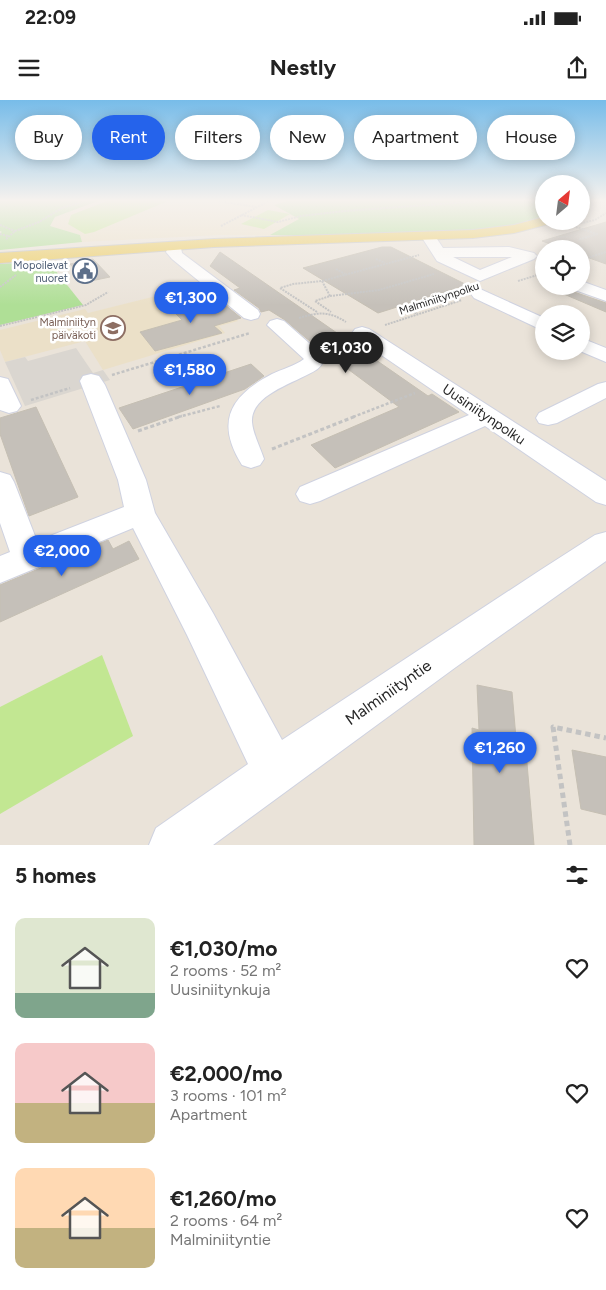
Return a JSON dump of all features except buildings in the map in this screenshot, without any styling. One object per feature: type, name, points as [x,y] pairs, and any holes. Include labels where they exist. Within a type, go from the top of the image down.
[{"type":"main road","points":[[0,258],[175,246],[432,236]]},
{"type":"street","points":[[428,236],[442,258],[480,276],[529,256],[509,252],[439,253]]},
{"type":"street","points":[[175,246],[174,252],[177,256],[251,314]]},
{"type":"street","points":[[590,290],[606,296]]},
{"type":"street","points":[[480,294],[535,321]]},
{"type":"street","points":[[251,459],[239,419],[246,403],[258,392],[310,365],[315,358],[277,325]]},
{"type":"street","name":"Uusiniitynpolku","points":[[362,333],[606,495]]},
{"type":"street","points":[[590,348],[606,356]]},
{"type":"street","points":[[91,382],[94,385],[132,480],[140,513],[275,770]]},
{"type":"street","points":[[0,384],[9,406]]},
{"type":"street","points":[[548,418],[606,389]]},
{"type":"street","points":[[310,494],[478,420]]},
{"type":"street","points":[[0,482],[28,558]]},
{"type":"street","points":[[0,570],[140,513]]},
{"type":"street","name":"Malminiityntie","points":[[173,845],[275,770],[606,544]]},
{"type":"path","points":[[578,240],[591,236]]},
{"type":"path","points":[[590,257],[606,252]]},
{"type":"path","points":[[317,312],[280,288],[322,280],[410,256],[439,253]]},
{"type":"path","points":[[376,259],[385,263]]},
{"type":"path","points":[[362,333],[315,301],[330,296],[379,290],[459,266]]},
{"type":"path","points":[[336,269],[345,274]]},
{"type":"path","name":"Malminiitynpolku","points":[[362,333],[535,276]]},
{"type":"path","points":[[322,280],[330,296]]},
{"type":"path","points":[[0,326],[86,305],[108,292]]},
{"type":"path","points":[[443,293],[460,300]]},
{"type":"path","points":[[401,306],[418,314]]},
{"type":"path","points":[[9,406],[317,312],[331,312]]},
{"type":"path","points":[[271,450],[439,383]]},
{"type":"path","points":[[115,439],[210,407],[246,403]]},
{"type":"path","points":[[570,845],[553,726],[606,738]]},
{"type":"shaded area","points":[[80,236],[205,236],[82,242]]},
{"type":"shaded area","name":"Malminiityn päiväkoti","points":[[196,286],[238,321],[219,326],[225,333],[103,370],[85,341],[5,362],[0,350],[0,330],[85,309],[88,313]]},
{"type":"shaded area","points":[[76,348],[93,373],[103,370],[110,380],[25,406],[5,362],[25,357],[28,361]]},
{"type":"green space","points":[[0,236],[80,236],[82,242],[0,250]]},
{"type":"green space","points":[[48,261],[83,305],[0,325],[0,264]]},
{"type":"green space","points":[[102,655],[133,736],[0,814],[0,707]]},
{"type":"place","name":"Mopoilevat nuoret","points":[[85,271]]},
{"type":"place","name":"Malminiityn päiväkoti","points":[[113,328]]}]
